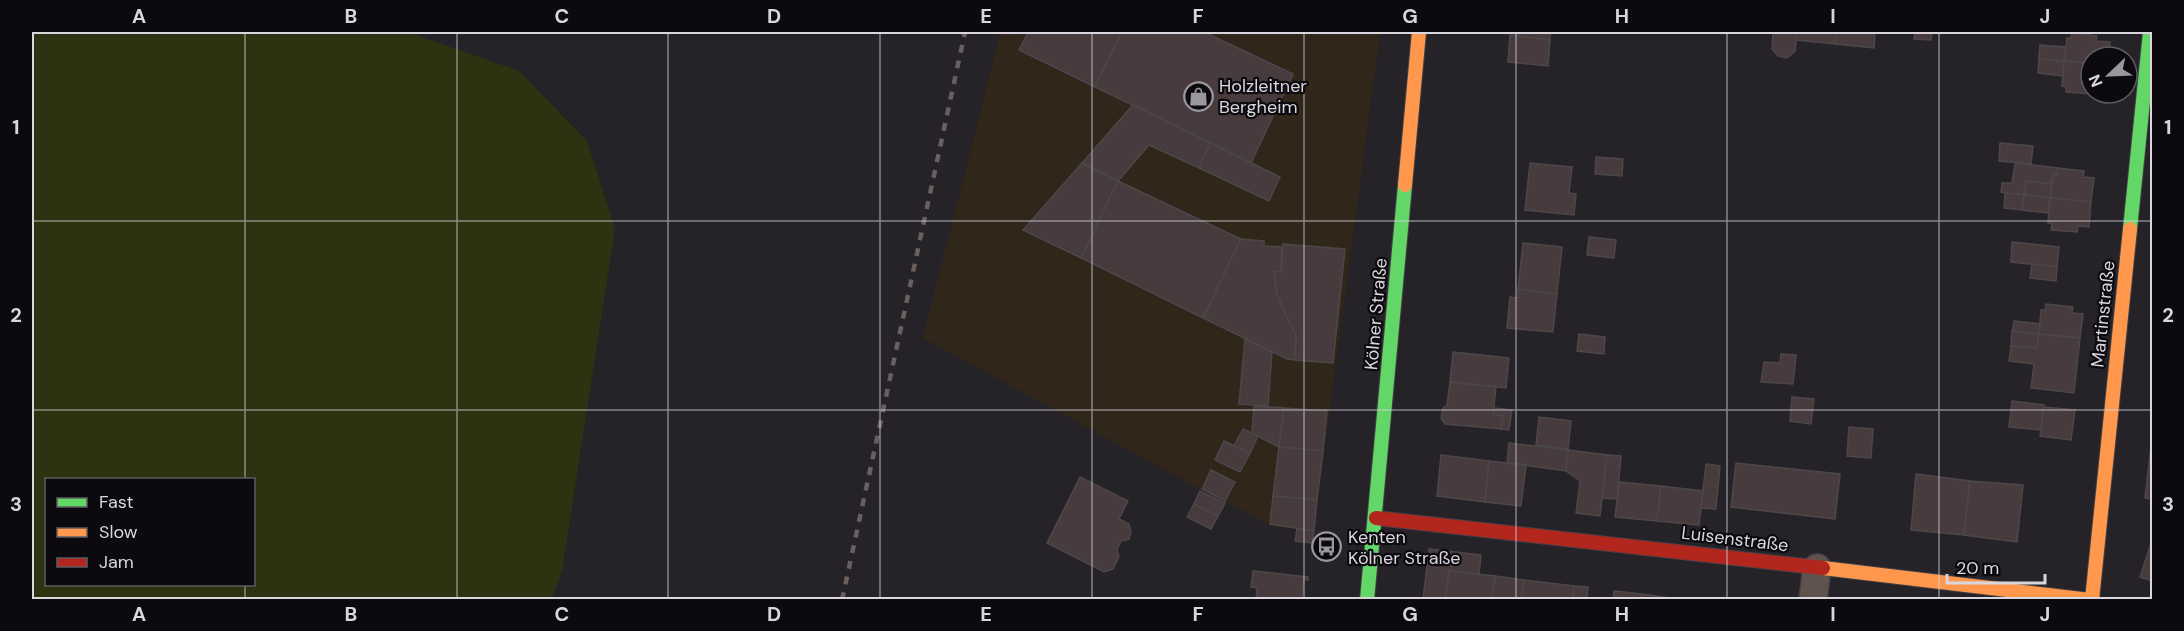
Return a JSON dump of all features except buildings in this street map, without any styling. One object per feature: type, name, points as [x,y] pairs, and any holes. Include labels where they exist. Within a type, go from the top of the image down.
[{"type":"street","name":"Kölner Straße","points":[[1367,600],[1419,32]]},
{"type":"street","name":"Martinstraße","points":[[2091,600],[2150,32]]},
{"type":"street","name":"Luisenstraße","points":[[1376,518],[1606,542],[2091,600]]},
{"type":"street","points":[[1813,600],[1817,568]]},
{"type":"shaded area","points":[[1000,32],[1380,34],[1312,543],[1295,541],[1296,529],[1275,527],[1196,487],[923,338]]},
{"type":"green space","points":[[32,32],[408,32],[519,71],[587,141],[615,229],[562,571],[552,599],[32,599]]},
{"type":"railway","points":[[842,600],[965,32]]},
{"type":"traffic: fast","points":[[2130,229],[2150,32]]},
{"type":"traffic: fast","points":[[1367,600],[1405,185]]},
{"type":"traffic: slow","points":[[1405,185],[1419,32]]},
{"type":"traffic: slow","points":[[2092,600],[2130,229]]},
{"type":"traffic: slow","points":[[1823,568],[2090,600]]},
{"type":"traffic: jam","points":[[1376,518],[1823,568]]},
{"type":"place","name":"Holzleitner Bergheim","points":[[1198,96]]},
{"type":"place","name":"Kenten Kölner Straße","points":[[1327,547]]}]
